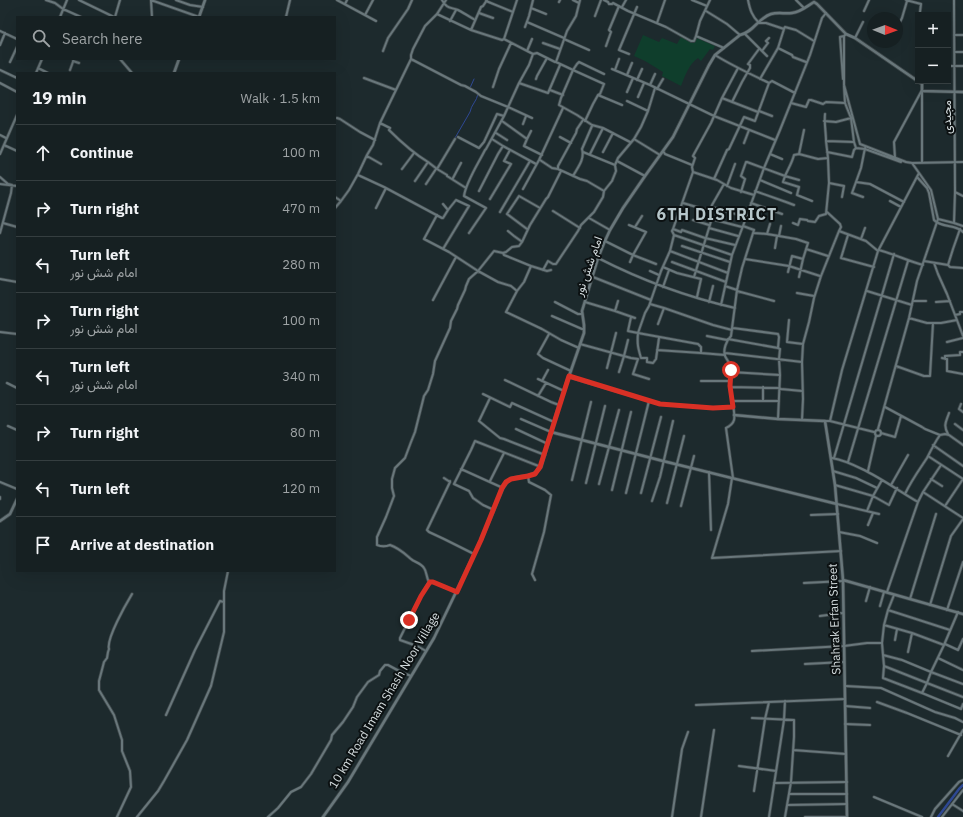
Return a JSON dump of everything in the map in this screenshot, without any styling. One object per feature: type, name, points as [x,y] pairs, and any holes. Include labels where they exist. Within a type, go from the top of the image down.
[{"type":"street","points":[[46,0],[55,3],[63,9],[79,16]]},
{"type":"street","points":[[60,16],[67,0]]},
{"type":"street","points":[[79,0],[113,16]]},
{"type":"street","points":[[115,16],[120,0]]},
{"type":"street","points":[[152,16],[151,0],[196,16]]},
{"type":"street","points":[[176,0],[190,5],[203,7]]},
{"type":"street","points":[[199,16],[205,0]]},
{"type":"street","points":[[286,16],[290,0]]},
{"type":"street","points":[[337,0],[376,21]]},
{"type":"street","points":[[345,4],[347,0]]},
{"type":"street","points":[[365,15],[373,0]]},
{"type":"street","points":[[383,51],[388,38],[408,9],[412,0]]},
{"type":"street","points":[[442,0],[444,4],[451,9],[475,20]]},
{"type":"street","points":[[336,207],[342,201],[358,175],[373,145],[380,123],[411,59],[413,49],[425,26],[446,0]]},
{"type":"street","points":[[471,30],[478,13],[486,0],[513,12]]},
{"type":"street","points":[[504,39],[517,0]]},
{"type":"street","points":[[525,27],[533,0]]},
{"type":"street","points":[[556,62],[567,31],[576,16],[580,2],[573,0]]},
{"type":"street","points":[[595,16],[601,0]]},
{"type":"street","points":[[604,0],[609,4],[613,3],[634,14],[666,27],[691,41],[694,40],[696,36],[700,21],[710,0]]},
{"type":"street","points":[[622,7],[626,0]]},
{"type":"street","points":[[656,23],[665,0]]},
{"type":"street","points":[[692,0],[707,6]]},
{"type":"street","points":[[748,0],[753,17],[759,23],[766,23],[784,29],[785,27],[796,30],[815,41]]},
{"type":"street","points":[[796,0],[804,8]]},
{"type":"street","points":[[864,11],[869,0]]},
{"type":"street","points":[[903,14],[907,0],[921,4],[920,12]]},
{"type":"street","name":"مجیدی","points":[[954,0],[954,223]]},
{"type":"street","points":[[767,56],[746,34],[770,14],[800,12],[816,1],[845,35],[855,38],[922,84],[922,163]]},
{"type":"street","points":[[606,46],[610,32],[609,30],[619,6]]},
{"type":"street","points":[[629,54],[619,50],[637,7]]},
{"type":"street","points":[[531,8],[546,14]]},
{"type":"street","points":[[450,21],[456,10]]},
{"type":"street","points":[[706,11],[727,24],[740,35]]},
{"type":"street","points":[[478,13],[493,18]]},
{"type":"street","points":[[721,305],[730,262],[738,236],[770,153],[791,104],[815,41],[822,18],[826,13]]},
{"type":"street","points":[[436,14],[471,30],[502,40],[504,39],[533,54],[548,58],[560,65],[604,84],[600,94],[578,129],[558,166],[558,169]]},
{"type":"street","points":[[527,22],[589,50]]},
{"type":"street","points":[[855,38],[863,22]]},
{"type":"street","points":[[760,79],[778,48],[784,29]]},
{"type":"street","points":[[0,31],[16,38]]},
{"type":"street","points":[[0,45],[5,33]]},
{"type":"street","name":"امام شش نور","points":[[540,467],[545,455],[559,405],[584,333],[582,311],[598,258],[610,230],[645,176],[673,137],[688,105],[715,55],[740,35],[746,34]]},
{"type":"street","points":[[845,35],[844,85],[860,144],[872,152],[906,162],[963,162]]},
{"type":"street","points":[[827,152],[852,157],[856,148],[851,118],[845,103],[840,37],[845,35]]},
{"type":"street","points":[[954,35],[963,35]]},
{"type":"street","points":[[696,36],[724,48]]},
{"type":"street","points":[[762,51],[768,43],[766,41],[769,38]]},
{"type":"street","points":[[527,51],[532,39]]},
{"type":"street","points":[[493,87],[499,69],[511,43]]},
{"type":"street","points":[[543,43],[560,49]]},
{"type":"street","points":[[778,48],[792,55],[793,57],[806,62]]},
{"type":"street","points":[[10,62],[16,49]]},
{"type":"street","points":[[732,102],[750,68],[750,65],[748,64],[759,49]]},
{"type":"street","points":[[954,52],[963,52]]},
{"type":"street","points":[[469,233],[486,208],[464,196],[466,189],[485,150],[502,121],[533,54]]},
{"type":"street","points":[[715,55],[760,79],[769,83],[772,81],[795,93]]},
{"type":"street","points":[[536,79],[548,58]]},
{"type":"street","points":[[411,59],[465,86],[481,96],[532,118]]},
{"type":"street","points":[[615,70],[619,59]]},
{"type":"street","points":[[36,72],[42,60]]},
{"type":"street","points":[[70,70],[74,60],[79,64]]},
{"type":"street","points":[[121,60],[131,72]]},
{"type":"street","points":[[174,72],[179,60]]},
{"type":"street","points":[[604,74],[579,62],[576,64],[559,105],[577,115],[592,126],[603,128],[630,142]]},
{"type":"street","points":[[626,76],[632,62]]},
{"type":"street","points":[[519,83],[548,93],[560,65]]},
{"type":"street","points":[[951,66],[963,66]]},
{"type":"street","points":[[38,68],[46,72]]},
{"type":"street","points":[[659,338],[656,350],[656,359],[653,363],[647,362],[647,358],[642,358],[637,341],[638,333],[650,304],[659,275],[670,251],[674,235],[672,231],[693,172],[692,165],[696,158],[693,156],[738,68]]},
{"type":"street","points":[[612,69],[688,105],[740,127],[776,140]]},
{"type":"street","points":[[637,80],[642,69]]},
{"type":"street","points":[[0,70],[16,78]]},
{"type":"street","points":[[650,86],[655,74]]},
{"type":"street","points":[[364,78],[396,90]]},
{"type":"street","points":[[627,92],[633,78]]},
{"type":"street","points":[[543,270],[548,261],[556,264],[581,225],[594,212],[603,197],[606,187],[612,181],[616,171],[615,165],[618,158],[634,139],[648,111],[656,89],[662,79]]},
{"type":"street","points":[[0,83],[16,91]]},
{"type":"street","points":[[638,97],[644,83]]},
{"type":"street","points":[[714,179],[744,117],[755,121],[769,83]]},
{"type":"street","points":[[550,90],[563,95]]},
{"type":"street","points":[[922,90],[963,92]]},
{"type":"street","points":[[906,162],[898,162],[894,158],[894,142],[922,90]]},
{"type":"street","points":[[598,95],[622,105]]},
{"type":"street","points":[[722,98],[772,116]]},
{"type":"street","points":[[791,104],[806,107],[809,100],[822,104],[826,102],[849,103]]},
{"type":"street","points":[[627,101],[648,111]]},
{"type":"street","points":[[523,189],[542,155],[563,108]]},
{"type":"street","points":[[458,137],[479,148],[484,142],[497,114],[504,116]]},
{"type":"street","points":[[825,114],[824,121],[829,162],[827,212]]},
{"type":"street","points":[[523,124],[526,116]]},
{"type":"street","points":[[0,154],[16,117]]},
{"type":"street","points":[[337,118],[375,140]]},
{"type":"street","points":[[824,121],[836,122],[851,118]]},
{"type":"street","points":[[502,121],[527,139]]},
{"type":"street","points":[[380,123],[390,128],[389,130],[414,154],[466,189]]},
{"type":"street","points":[[573,176],[583,158],[582,149],[592,126]]},
{"type":"street","points":[[590,155],[603,128]]},
{"type":"street","points":[[744,143],[749,130]]},
{"type":"street","points":[[799,154],[804,130]]},
{"type":"street","points":[[531,131],[524,146],[542,155]]},
{"type":"street","points":[[496,133],[506,140]]},
{"type":"street","points":[[603,152],[613,133]]},
{"type":"street","points":[[0,135],[6,138]]},
{"type":"street","points":[[560,137],[571,142]]},
{"type":"street","points":[[426,184],[455,139]]},
{"type":"street","points":[[492,139],[537,164]]},
{"type":"street","points":[[634,139],[660,155]]},
{"type":"street","points":[[826,141],[854,142]]},
{"type":"street","points":[[4,145],[16,151]]},
{"type":"street","points":[[479,191],[503,146]]},
{"type":"street","points":[[856,148],[865,148]]},
{"type":"street","points":[[863,197],[852,193],[861,168],[865,148]]},
{"type":"street","points":[[490,199],[511,164],[504,161],[510,150]]},
{"type":"street","points":[[663,151],[665,154],[692,165]]},
{"type":"street","points":[[583,152],[615,165]]},
{"type":"street","points":[[770,153],[782,159]]},
{"type":"street","points":[[402,169],[414,154]]},
{"type":"street","points":[[812,201],[797,195],[799,187],[783,182],[785,176],[794,156],[799,154],[818,159],[828,158]]},
{"type":"street","points":[[367,156],[381,164]]},
{"type":"street","points":[[539,160],[552,168],[587,181],[604,191]]},
{"type":"street","points":[[500,212],[530,161]]},
{"type":"street","points":[[617,161],[645,176]]},
{"type":"street","points":[[415,180],[428,162]]},
{"type":"street","points":[[741,192],[745,179],[741,176],[746,162],[799,180]]},
{"type":"street","points":[[734,415],[778,419],[830,421],[874,432],[875,430],[878,430],[909,318],[917,281],[938,219],[931,190],[912,163]]},
{"type":"street","points":[[453,179],[461,164]]},
{"type":"street","points":[[727,186],[735,164]]},
{"type":"street","points":[[502,253],[506,252],[512,247],[519,246],[522,242],[561,171]]},
{"type":"street","points":[[693,172],[714,179],[741,192],[754,195]]},
{"type":"street","points":[[830,421],[842,370],[879,250],[919,173]]},
{"type":"street","points":[[358,175],[442,218],[456,200],[469,206],[443,249]]},
{"type":"street","points":[[0,177],[8,184],[16,186]]},
{"type":"street","points":[[917,177],[930,193],[934,220],[937,223],[960,229],[963,232]]},
{"type":"street","points":[[760,180],[791,192]]},
{"type":"street","points":[[856,182],[870,184],[904,202]]},
{"type":"street","points":[[829,183],[844,186],[842,197]]},
{"type":"street","points":[[0,184],[12,185]]},
{"type":"street","points":[[694,277],[709,227],[710,211],[724,184]]},
{"type":"street","points":[[0,233],[12,185]]},
{"type":"street","points":[[376,208],[386,188]]},
{"type":"street","points":[[755,191],[794,205]]},
{"type":"street","points":[[955,192],[963,196]]},
{"type":"street","points":[[528,229],[506,214],[520,196],[540,208]]},
{"type":"street","points":[[336,198],[342,201]]},
{"type":"street","points":[[890,201],[901,207]]},
{"type":"street","points":[[683,203],[710,211]]},
{"type":"street","points":[[751,203],[782,214]]},
{"type":"street","points":[[442,204],[448,210]]},
{"type":"street","points":[[712,207],[746,217]]},
{"type":"street","points":[[553,211],[580,228]]},
{"type":"street","points":[[793,223],[798,224],[800,219],[815,222],[819,216],[826,214],[827,212]]},
{"type":"street","points":[[802,420],[803,344],[814,296],[828,256],[841,227],[840,224],[827,212]]},
{"type":"street","points":[[437,215],[424,239],[478,271],[498,282],[511,286],[517,291]]},
{"type":"street","points":[[635,227],[642,216]]},
{"type":"street","points":[[589,218],[610,230]]},
{"type":"street","points":[[710,219],[754,230],[754,233],[796,239],[808,243],[798,277]]},
{"type":"street","points":[[938,219],[963,226]]},
{"type":"street","points":[[693,220],[709,227],[738,236]]},
{"type":"street","points":[[3,223],[16,227]]},
{"type":"street","points":[[767,234],[770,224]]},
{"type":"street","points":[[628,225],[646,232],[630,262]]},
{"type":"street","points":[[775,248],[781,226]]},
{"type":"street","points":[[861,239],[865,228]]},
{"type":"street","points":[[673,229],[681,232],[682,230],[735,245]]},
{"type":"street","points":[[948,265],[960,229]]},
{"type":"street","points":[[508,231],[522,242]]},
{"type":"street","points":[[838,231],[866,241],[879,250],[923,265]]},
{"type":"street","points":[[754,233],[745,259],[737,291],[731,336],[725,350],[731,372],[730,387],[734,415],[734,421],[726,428],[732,478],[728,504],[712,558],[841,551]]},
{"type":"street","points":[[674,235],[732,255]]},
{"type":"street","points":[[848,235],[840,258],[874,267]]},
{"type":"street","points":[[605,241],[656,264]]},
{"type":"street","points":[[682,246],[730,262]]},
{"type":"street","points":[[806,249],[828,256]]},
{"type":"street","points":[[454,484],[475,441],[540,467],[535,474],[511,479],[506,482],[457,591],[430,582],[426,578],[424,568],[411,560],[403,551],[390,545],[382,547],[377,545],[377,537],[394,496],[392,479],[395,468],[405,458],[412,442],[424,396],[428,390],[433,374],[435,361],[450,328],[451,321],[469,279],[478,271],[494,251],[543,270],[551,270]]},
{"type":"street","points":[[670,251],[728,272]]},
{"type":"street","points":[[894,254],[844,425],[832,458],[848,462],[868,472],[918,502]]},
{"type":"street","points":[[788,272],[792,256],[803,258]]},
{"type":"street","points":[[433,300],[456,257]]},
{"type":"street","points":[[598,258],[663,287],[709,302],[735,308]]},
{"type":"street","points":[[745,259],[789,266],[821,276]]},
{"type":"street","points":[[848,462],[908,261]]},
{"type":"street","points":[[924,261],[963,268]]},
{"type":"street","points":[[672,262],[726,282]]},
{"type":"street","points":[[934,263],[957,320],[962,328],[963,337],[947,342]]},
{"type":"street","points":[[531,266],[524,282],[517,291],[506,312],[579,348]]},
{"type":"street","points":[[663,267],[677,273],[701,279],[697,298]]},
{"type":"street","points":[[663,287],[669,270]]},
{"type":"street","points":[[650,271],[659,275]]},
{"type":"street","points":[[593,277],[651,300]]},
{"type":"street","points":[[0,279],[16,282]]},
{"type":"street","points":[[709,302],[713,286]]},
{"type":"street","points":[[725,286],[737,291],[774,301]]},
{"type":"street","points":[[866,291],[912,305]]},
{"type":"street","points":[[797,292],[814,296]]},
{"type":"street","points":[[615,311],[618,301]]},
{"type":"street","points":[[913,301],[926,301]]},
{"type":"street","points":[[936,302],[950,301]]},
{"type":"street","points":[[555,302],[578,314],[583,314]]},
{"type":"street","points":[[585,302],[635,318]]},
{"type":"street","points":[[650,304],[713,325],[732,329],[778,334],[778,348],[780,349],[778,419]]},
{"type":"street","points":[[658,324],[664,308]]},
{"type":"street","points":[[955,315],[963,312]]},
{"type":"street","points":[[552,316],[584,329]]},
{"type":"street","points":[[631,317],[628,331],[659,338],[698,344],[701,347],[701,353]]},
{"type":"street","points":[[909,318],[933,323],[957,320]]},
{"type":"street","points":[[789,320],[787,342],[803,344]]},
{"type":"street","points":[[896,366],[924,376],[930,376],[933,323]]},
{"type":"street","points":[[0,332],[16,334]]},
{"type":"street","points":[[550,334],[538,354],[543,358],[571,371]]},
{"type":"street","points":[[607,368],[616,334]]},
{"type":"street","points":[[707,336],[723,340],[778,348]]},
{"type":"street","points":[[619,372],[628,340]]},
{"type":"street","points":[[580,344],[638,359],[633,374],[649,379]]},
{"type":"street","points":[[656,350],[725,354],[802,362]]},
{"type":"street","points":[[945,359],[945,356],[960,355],[960,352],[963,352]]},
{"type":"street","points":[[942,358],[948,359],[947,371],[963,374]]},
{"type":"street","points":[[542,381],[548,370]]},
{"type":"street","points":[[731,372],[780,375]]},
{"type":"street","points":[[569,376],[660,404],[706,408],[733,407]]},
{"type":"street","points":[[538,379],[564,391]]},
{"type":"street","points":[[505,380],[559,405]]},
{"type":"street","points":[[702,381],[730,381]]},
{"type":"street","points":[[7,383],[16,388]]},
{"type":"street","points":[[538,396],[546,383]]},
{"type":"street","points":[[730,387],[762,387],[802,391]]},
{"type":"street","points":[[762,387],[764,392],[763,401]]},
{"type":"street","points":[[483,394],[510,407],[512,402],[554,422]]},
{"type":"street","points":[[490,398],[479,421],[500,438],[545,455]]},
{"type":"street","points":[[626,493],[649,401]]},
{"type":"street","points":[[731,401],[779,401]]},
{"type":"street","points":[[572,480],[591,402]]},
{"type":"street","points":[[961,404],[959,409],[963,412]]},
{"type":"street","points":[[586,483],[605,406]]},
{"type":"street","points":[[884,407],[922,426],[925,429],[940,435],[949,435]]},
{"type":"street","points":[[599,484],[619,410]]},
{"type":"street","points":[[612,490],[631,412]]},
{"type":"street","points":[[949,413],[945,428],[949,435],[963,445]]},
{"type":"street","points":[[878,430],[895,437],[901,416]]},
{"type":"street","points":[[641,493],[661,417]]},
{"type":"street","points":[[521,419],[551,432],[596,444],[879,514]]},
{"type":"street","points":[[652,501],[672,421]]},
{"type":"street","name":"Shahrak Erfan Street","points":[[825,421],[832,458],[843,580],[847,817]]},
{"type":"street","points":[[955,424],[963,430]]},
{"type":"street","points":[[8,426],[16,430]]},
{"type":"street","points":[[516,430],[548,444]]},
{"type":"street","points":[[868,472],[876,436],[874,432]]},
{"type":"street","points":[[876,436],[881,432]]},
{"type":"street","points":[[905,494],[940,435]]},
{"type":"street","points":[[667,503],[684,436]]},
{"type":"street","points":[[933,445],[963,466]]},
{"type":"street","points":[[490,481],[504,453]]},
{"type":"street","points":[[681,506],[694,456]]},
{"type":"street","points":[[891,485],[908,456]]},
{"type":"street","points":[[928,456],[963,479],[945,506]]},
{"type":"street","points":[[880,606],[918,502],[941,465]]},
{"type":"street","points":[[461,470],[490,481],[503,488]]},
{"type":"street","points":[[709,472],[711,530]]},
{"type":"street","points":[[833,472],[856,478],[877,488]]},
{"type":"street","points":[[528,476],[529,482],[545,490],[551,495],[544,532],[532,574],[534,580]]},
{"type":"street","points":[[444,478],[469,491],[472,498],[494,510]]},
{"type":"street","points":[[931,479],[942,486]]},
{"type":"street","points":[[867,511],[882,480]]},
{"type":"street","points":[[0,482],[16,489]]},
{"type":"street","points":[[450,482],[428,525],[427,530],[428,532],[474,554]]},
{"type":"street","points":[[835,485],[873,496],[889,504],[896,488]]},
{"type":"street","points":[[923,492],[963,518],[962,523],[951,536],[930,605]]},
{"type":"street","points":[[0,521],[10,514],[16,501]]},
{"type":"street","points":[[868,525],[873,513]]},
{"type":"street","points":[[811,515],[838,514]]},
{"type":"street","points":[[910,600],[936,514]]},
{"type":"street","points":[[839,532],[860,536],[877,542]]},
{"type":"street","points":[[947,610],[963,562]]},
{"type":"street","points":[[137,817],[158,791],[164,781],[187,740],[211,686],[224,632],[224,591],[228,572]]},
{"type":"street","points":[[804,583],[843,580],[963,614]]},
{"type":"street","points":[[426,651],[400,640],[400,638],[421,596],[430,582]]},
{"type":"street","points":[[866,601],[870,587]]},
{"type":"street","name":"10 km Road Imam Shash Noor Village","points":[[323,817],[348,782],[434,638],[457,591]]},
{"type":"street","points":[[118,817],[131,787],[130,771],[122,751],[122,740],[114,715],[99,690],[99,681],[104,662],[108,656],[108,645],[111,637],[119,617],[132,594]]},
{"type":"street","points":[[894,595],[884,625],[882,643],[884,666],[883,678],[961,709],[963,704]]},
{"type":"street","points":[[166,715],[195,650],[220,601],[224,602]]},
{"type":"street","points":[[888,610],[950,630]]},
{"type":"street","points":[[820,616],[843,612]]},
{"type":"street","points":[[922,694],[958,612]]},
{"type":"street","points":[[884,625],[912,633],[944,645],[945,644],[958,650],[963,639]]},
{"type":"street","points":[[895,640],[897,629]]},
{"type":"street","points":[[908,652],[912,633]]},
{"type":"street","points":[[752,651],[882,643]]},
{"type":"street","points":[[883,654],[963,684]]},
{"type":"street","points":[[938,658],[963,670]]},
{"type":"street","points":[[805,664],[844,662]]},
{"type":"street","points":[[268,817],[278,808],[291,792],[301,787],[332,740],[332,735],[353,707],[357,697],[368,682],[379,675],[380,671],[385,665],[411,676]]},
{"type":"street","points":[[884,666],[963,697]]},
{"type":"street","points":[[845,686],[881,688],[935,712],[963,722]]},
{"type":"street","points":[[696,705],[845,699]]},
{"type":"street","points":[[769,817],[784,720],[785,701]]},
{"type":"street","points":[[754,791],[764,718],[768,702]]},
{"type":"street","points":[[878,702],[961,735]]},
{"type":"street","points":[[845,706],[870,708]]},
{"type":"street","points":[[752,718],[794,720],[791,782],[786,817]]},
{"type":"street","points":[[846,724],[870,725]]},
{"type":"street","points":[[701,817],[714,730]]},
{"type":"street","points":[[948,756],[963,730]]},
{"type":"street","points":[[672,817],[682,750],[688,732]]},
{"type":"street","points":[[793,750],[846,754]]},
{"type":"street","points":[[739,766],[776,771]]},
{"type":"street","points":[[931,817],[939,804],[959,782],[963,780]]},
{"type":"street","points":[[774,783],[847,782]]},
{"type":"street","points":[[942,817],[962,794],[963,790]]},
{"type":"street","points":[[789,794],[847,794]]},
{"type":"street","points":[[874,797],[922,817]]},
{"type":"street","points":[[787,805],[847,804]]},
{"type":"street","points":[[952,804],[963,811]]},
{"type":"street","points":[[805,817],[847,817]]},
{"type":"green space","points":[[643,35],[659,42],[662,38],[677,44],[681,37],[694,43],[697,38],[715,46],[713,50],[710,49],[701,61],[698,58],[692,64],[681,86],[662,76],[663,72],[634,56]]},
{"type":"waterway","points":[[470,88],[474,79]]},
{"type":"waterway","points":[[455,138],[470,112],[478,94]]},
{"type":"waterway","points":[[938,817],[963,785]]},
{"type":"district","name":"6TH DISTRICT","points":[[717,214]]},
{"type":"route","points":[[409,620],[430,582],[457,592],[481,540],[502,488],[506,482],[511,479],[535,474],[539,470],[569,376],[660,404],[713,408],[733,407],[730,386],[731,370]]}]
